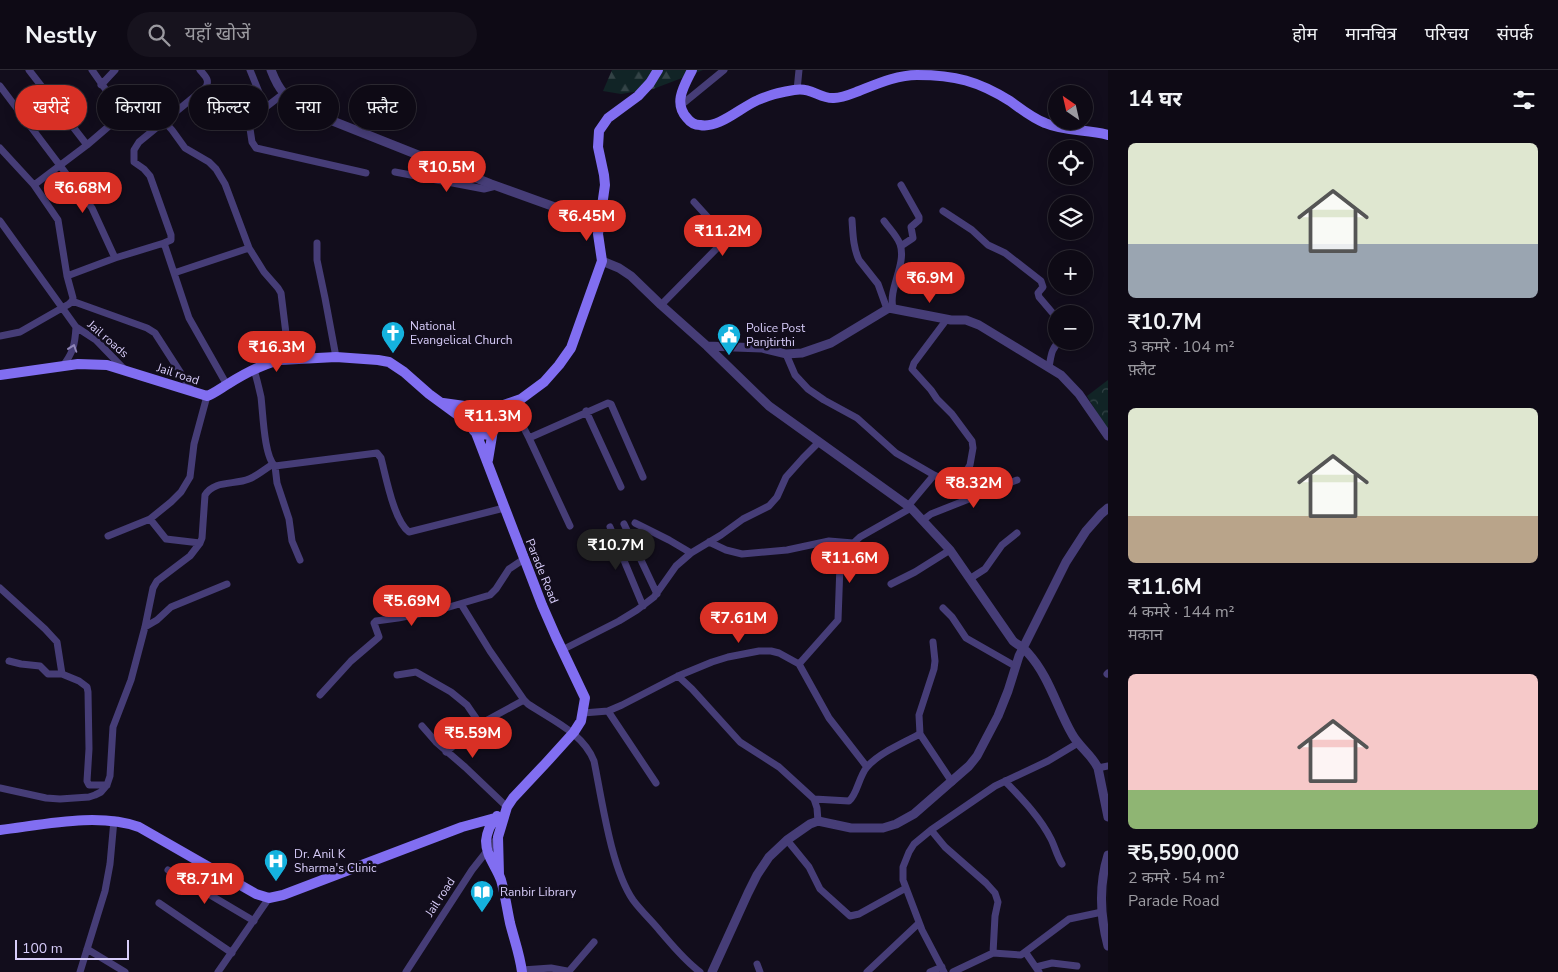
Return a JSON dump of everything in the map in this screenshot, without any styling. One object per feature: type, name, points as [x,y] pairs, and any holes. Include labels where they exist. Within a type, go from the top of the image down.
[{"type":"main road","points":[[521,399],[473,413],[470,420],[473,428],[483,435],[494,428],[514,409],[521,399],[544,382],[560,365],[571,348],[602,261],[598,234],[605,185],[598,147],[599,131],[608,118],[638,96],[650,83],[658,70]]},
{"type":"main road","points":[[692,70],[679,101],[682,111],[688,120],[699,125],[707,126],[719,122],[757,100],[771,95],[797,90],[809,90],[827,98],[833,98],[904,77],[931,75],[968,80],[990,90],[1039,121],[1047,124],[1071,130],[1108,135]]},
{"type":"main road","name":"Jail road","points":[[0,375],[91,364],[108,365],[207,396],[215,394],[226,385],[254,370],[272,362],[289,358],[336,357],[378,360],[389,362],[404,372],[473,428]]},
{"type":"main road","points":[[441,402],[492,412],[495,419],[488,461]]},
{"type":"main road","name":"Parade Road","points":[[473,428],[488,461],[524,559],[562,650],[585,698],[583,713]]},
{"type":"main road","points":[[569,735],[578,712],[580,687]]},
{"type":"main road","points":[[522,971],[499,875],[498,837],[506,810],[513,798],[546,764],[578,726],[583,713]]},
{"type":"main road","points":[[0,830],[93,820],[114,820],[139,827],[256,894],[269,898],[282,895],[462,827],[495,818],[506,810]]},
{"type":"main road","points":[[495,818],[487,832],[487,849],[499,875]]},
{"type":"street","points":[[29,70],[87,145]]},
{"type":"street","points":[[92,70],[101,85],[115,70]]},
{"type":"street","points":[[179,110],[208,84],[208,80],[200,70]]},
{"type":"street","points":[[250,70],[256,85]]},
{"type":"street","points":[[271,70],[278,87]]},
{"type":"street","points":[[680,106],[724,70]]},
{"type":"street","points":[[797,90],[799,70]]},
{"type":"street","points":[[0,86],[92,208],[115,258]]},
{"type":"street","points":[[268,106],[278,98]]},
{"type":"street","points":[[339,124],[496,186],[599,223]]},
{"type":"street","points":[[34,185],[104,130]]},
{"type":"street","points":[[67,276],[171,240],[172,236],[152,180],[148,173],[133,159],[136,145],[155,130]]},
{"type":"street","points":[[171,130],[185,148],[209,162],[216,169],[225,184],[249,248],[280,293],[289,358]]},
{"type":"street","points":[[250,130],[252,142],[256,148],[366,173]]},
{"type":"street","points":[[0,148],[34,185],[58,220],[67,276],[72,292],[72,301]]},
{"type":"street","points":[[395,172],[484,190],[496,186]]},
{"type":"street","points":[[900,246],[913,238],[911,227],[919,220],[901,185]]},
{"type":"street","points":[[661,306],[724,241],[723,234],[694,202]]},
{"type":"street","points":[[943,211],[972,230],[988,245],[1005,253],[1041,281],[1043,287],[1038,293],[1039,297],[1048,308]]},
{"type":"street","points":[[852,220],[853,240],[858,260],[878,284],[890,309]]},
{"type":"street","points":[[0,221],[76,326],[74,348],[62,367]]},
{"type":"street","points":[[884,221],[900,246],[899,270],[890,309]]},
{"type":"street","points":[[317,242],[317,260],[336,357]]},
{"type":"street","points":[[164,243],[188,318],[226,385]]},
{"type":"street","points":[[174,273],[249,248]]},
{"type":"street","points":[[602,261],[619,268],[631,276],[770,406],[909,507],[923,520],[950,550],[1013,641],[1031,657],[1051,688],[1070,730],[1078,742],[1090,754],[1098,768],[1108,817]]},
{"type":"street","points":[[0,336],[8,336],[20,332],[62,309],[72,301]]},
{"type":"street","points":[[72,301],[155,333],[193,392]]},
{"type":"street","points":[[707,346],[762,348],[786,354],[802,353],[832,342],[890,309],[947,319],[966,320],[973,322],[1056,370],[1068,381],[1108,436]]},
{"type":"street","points":[[786,354],[796,375],[808,389],[857,418],[896,452],[934,475],[946,481],[959,479],[970,465],[973,448],[972,441],[912,369],[914,363],[947,319]]},
{"type":"street","name":"Jail roads","points":[[76,326],[96,340],[124,369]]},
{"type":"street","points":[[1049,367],[1052,350]]},
{"type":"street","points":[[254,370],[261,396],[268,453],[274,465],[292,541],[300,560]]},
{"type":"street","points":[[108,536],[150,519],[176,498],[188,481],[195,437],[207,396]]},
{"type":"street","points":[[529,438],[606,402],[610,404],[643,476]]},
{"type":"street","points":[[514,409],[570,526]]},
{"type":"street","points":[[586,412],[621,487]]},
{"type":"street","points":[[562,650],[619,621],[643,606],[657,594],[676,566],[690,553],[774,501],[786,477],[819,442]]},
{"type":"street","points":[[0,788],[46,798],[60,799],[89,797],[101,792],[107,785],[110,776],[114,727],[131,680],[154,585],[190,556],[200,543],[205,495],[216,486],[250,479],[274,465],[377,453],[381,458],[392,500],[402,524],[409,532],[504,508]]},
{"type":"street","points":[[799,664],[838,620],[840,565],[847,549],[860,537],[909,507],[934,475]]},
{"type":"street","points":[[923,520],[931,514],[1017,480]]},
{"type":"street","points":[[712,972],[757,875],[769,857],[787,840],[810,824],[818,821],[851,828],[883,828],[896,824],[914,814],[969,766],[1004,704],[1015,666],[1066,562],[1086,531],[1108,508]]},
{"type":"street","points":[[150,519],[166,538],[200,543]]},
{"type":"street","points":[[635,523],[690,553]]},
{"type":"street","points":[[624,524],[657,594]]},
{"type":"street","points":[[610,527],[643,606]]},
{"type":"street","points":[[971,578],[985,570],[1002,544],[1018,533]]},
{"type":"street","points":[[709,542],[726,550],[742,554],[787,550],[829,541],[852,543]]},
{"type":"street","points":[[891,584],[915,572],[950,550]]},
{"type":"street","points":[[320,695],[350,661],[379,637],[374,623],[376,621],[439,610],[490,595],[509,569],[524,559]]},
{"type":"street","points":[[145,627],[157,620],[171,607],[227,584]]},
{"type":"street","points":[[0,588],[45,629],[56,642],[62,674]]},
{"type":"street","points":[[393,594],[398,618]]},
{"type":"street","points":[[461,604],[490,651],[524,700],[569,735],[584,744],[594,761],[611,842],[627,890],[638,906],[681,956],[700,972]]},
{"type":"street","points":[[943,608],[952,617],[966,638],[1015,666]]},
{"type":"street","points":[[933,642],[934,669],[918,715],[920,734],[952,782]]},
{"type":"street","points":[[583,713],[608,711],[678,676],[728,657],[759,651],[779,652],[799,664],[829,718],[867,766]]},
{"type":"street","points":[[9,661],[40,666],[48,674],[62,674],[79,681],[87,687],[89,748],[87,780],[89,785],[107,785]]},
{"type":"street","points":[[397,674],[416,672],[451,692],[467,704],[480,724]]},
{"type":"street","points":[[678,676],[740,742],[779,766],[814,799],[818,821]]},
{"type":"street","points":[[446,752],[480,724],[524,700]]},
{"type":"street","points":[[608,711],[656,782]]},
{"type":"street","points":[[422,726],[506,810]]},
{"type":"street","points":[[814,799],[849,801],[853,798],[859,780],[867,766],[892,748],[920,734]]},
{"type":"street","points":[[930,972],[943,970],[919,923],[902,871],[914,844],[995,786],[1048,761],[1078,742]]},
{"type":"street","points":[[1098,768],[1108,766]]},
{"type":"street","points":[[1005,781],[1035,814],[1051,839],[1062,864]]},
{"type":"street","points":[[80,972],[106,890],[114,820]]},
{"type":"street","points":[[931,830],[938,840],[986,883],[995,894],[998,902],[995,916],[993,953]]},
{"type":"street","name":"Jail road","points":[[406,972],[487,849],[498,837]]},
{"type":"street","points":[[787,840],[809,867],[820,888],[850,916],[859,914],[906,888]]},
{"type":"street","points":[[1108,855],[1102,877],[1102,912],[1108,946]]},
{"type":"street","points":[[168,870],[254,921]]},
{"type":"street","points":[[218,972],[269,898]]},
{"type":"street","points":[[159,903],[232,953]]},
{"type":"street","points":[[954,972],[993,953],[1017,956],[1026,953],[1070,919],[1102,912]]},
{"type":"street","points":[[867,972],[919,923]]},
{"type":"street","points":[[522,971],[551,968],[567,971],[573,967],[594,942]]},
{"type":"street","points":[[87,949],[125,972]]},
{"type":"street","points":[[1026,953],[1038,969],[1052,962],[1077,966]]},
{"type":"street","points":[[757,964],[760,972]]},
{"type":"green space","points":[[612,70],[703,70],[653,89],[621,94],[603,91]]},
{"type":"green space","points":[[1108,380],[1108,431],[1087,396]]},
{"type":"place","name":"National Evangelical Church","points":[[393,354]]},
{"type":"place","name":"Police Post Panjtirthi","points":[[729,356]]},
{"type":"place","name":"Dr. Anil K Sharma's Clinic","points":[[276,882]]},
{"type":"place","name":"Ranbir Library","points":[[482,913]]}]
